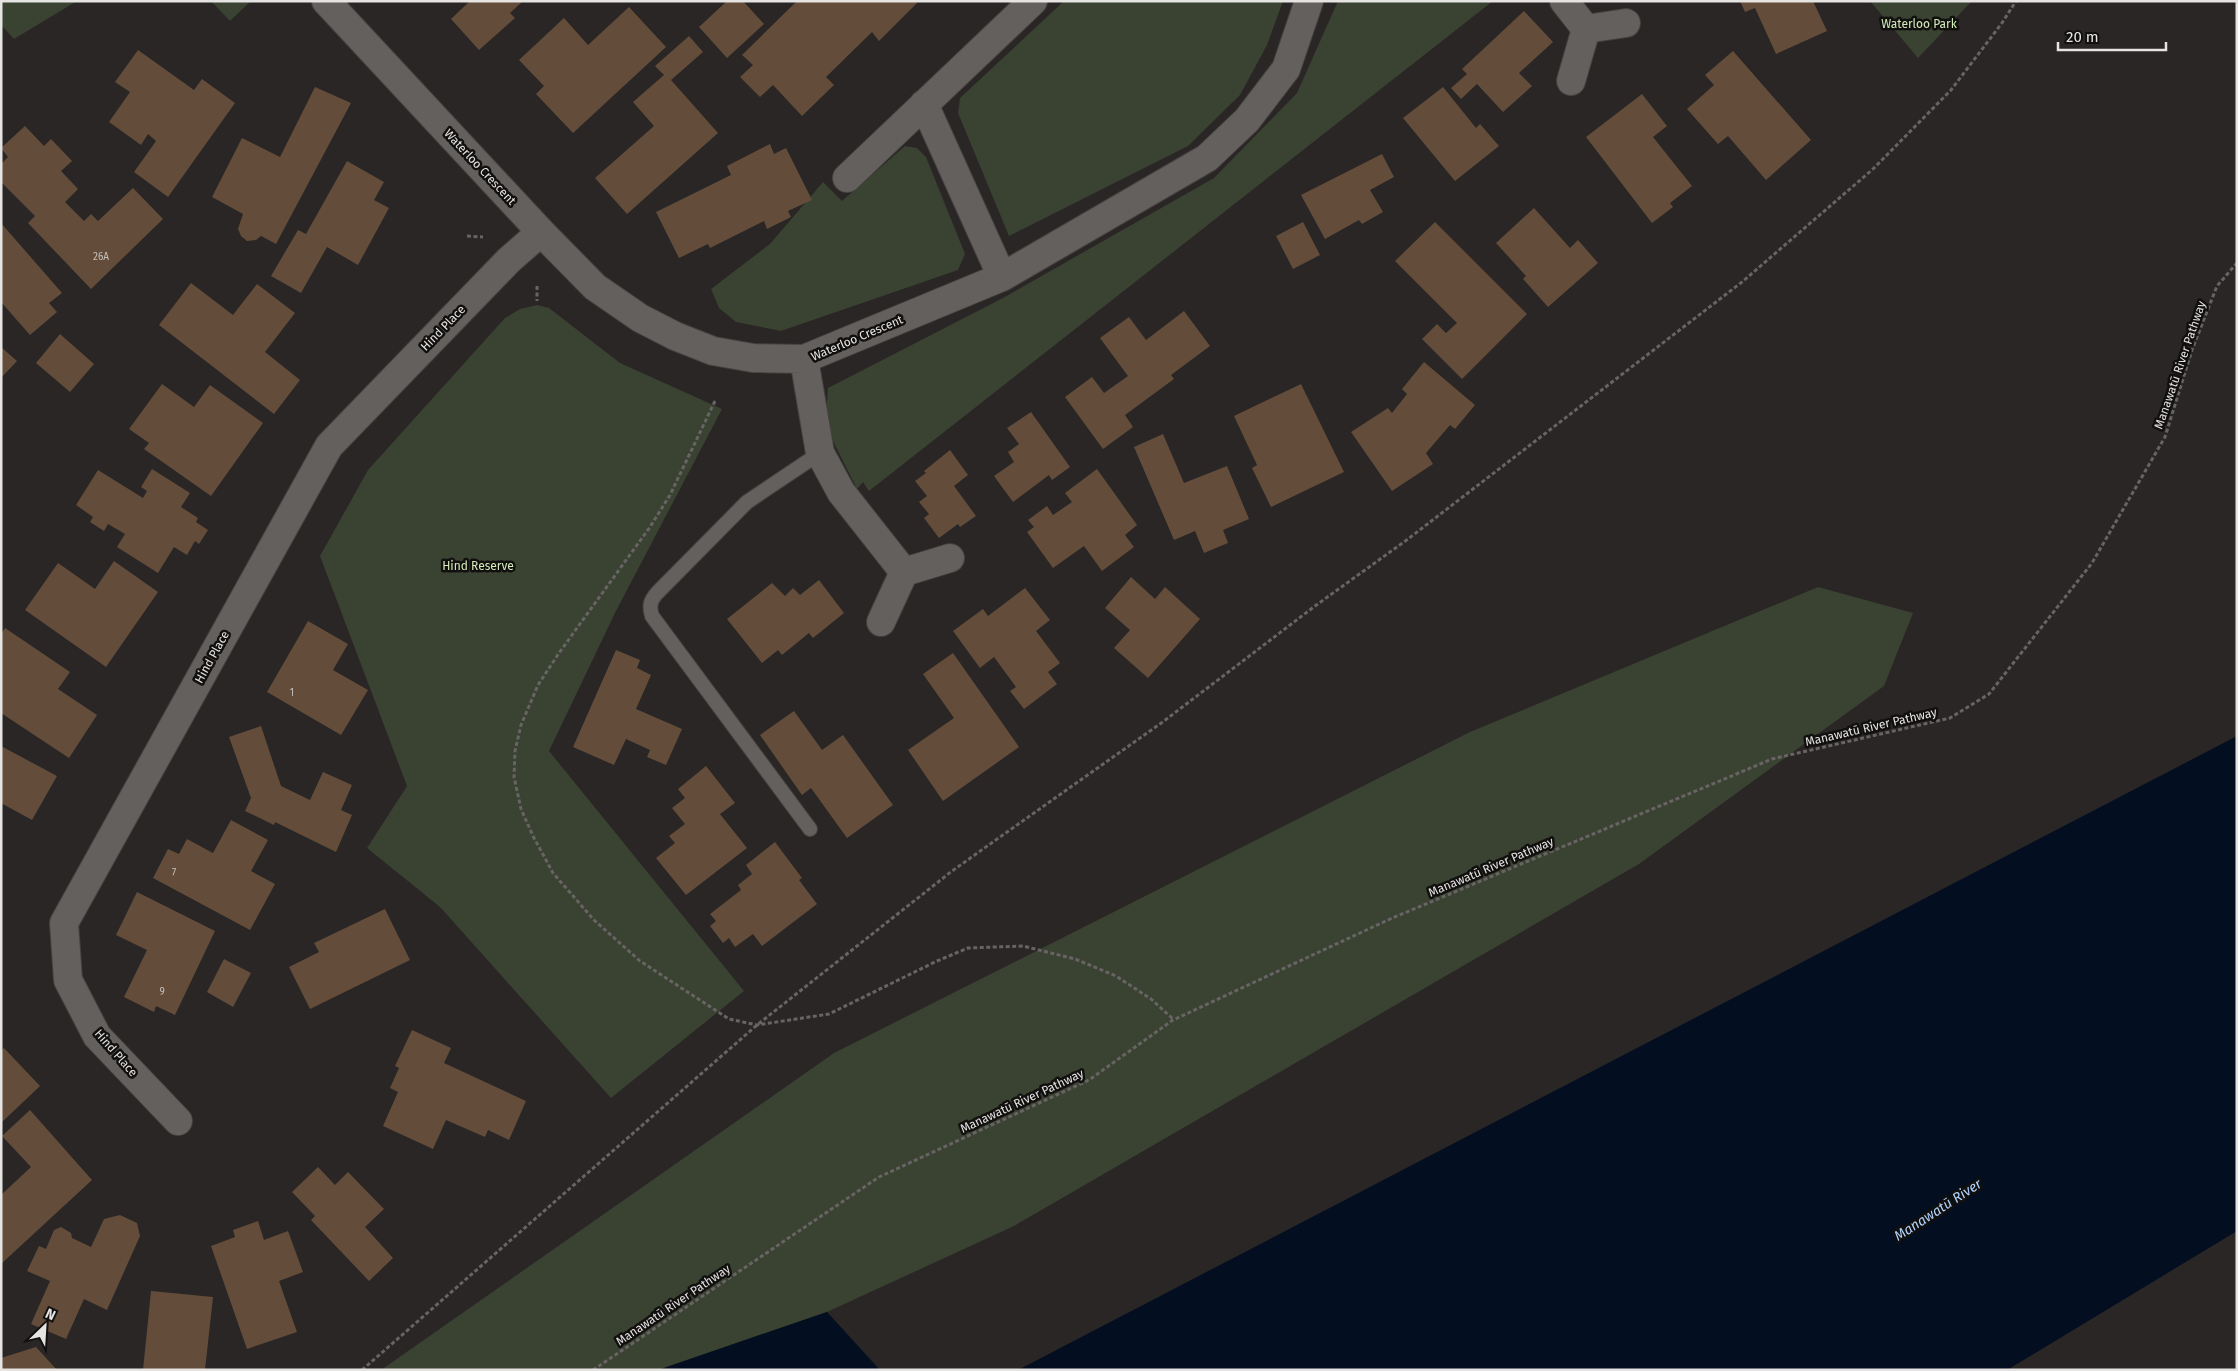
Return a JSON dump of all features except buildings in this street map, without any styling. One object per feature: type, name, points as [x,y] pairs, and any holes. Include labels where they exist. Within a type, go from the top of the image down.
[{"type":"street","points":[[847,178],[1033,1]]},
{"type":"street","name":"Waterloo Crescent","points":[[339,5],[541,232],[595,287],[640,318],[675,336],[712,351],[753,358],[804,359],[1002,277],[1207,158],[1247,120],[1286,69],[1309,1]]},
{"type":"street","points":[[1564,1],[1586,29]]},
{"type":"street","points":[[1586,29],[1626,23]]},
{"type":"street","points":[[1571,81],[1586,29]]},
{"type":"street","points":[[924,104],[1002,277]]},
{"type":"street","name":"Hind Place","points":[[178,1121],[98,1036],[68,980],[64,923],[329,446],[509,260],[541,232]]},
{"type":"street","points":[[804,359],[820,453],[841,492],[904,572]]},
{"type":"street","points":[[881,622],[904,572],[950,558]]},
{"type":"lane","points":[[810,829],[652,616],[650,608],[651,600],[657,592],[747,502],[820,453]]},
{"type":"path","points":[[362,1370],[757,1025],[952,871],[1164,721],[1315,606],[1408,539],[1742,282],[1873,169],[1951,90],[2002,23],[2016,1]]},
{"type":"path","points":[[468,236],[483,237]]},
{"type":"path","name":"Manawatū River Pathway","points":[[593,1370],[879,1177],[1089,1080],[1173,1020],[1390,919],[1772,759],[1950,718],[1989,694],[2092,564],[2165,437],[2192,350],[2217,286],[2237,263]]},
{"type":"path","points":[[537,286],[537,301]]},
{"type":"path","points":[[715,401],[670,495],[650,527],[559,653],[538,686],[521,725],[515,751],[514,777],[522,809],[552,873],[594,920],[640,961],[729,1019],[757,1025],[829,1014],[937,961],[968,948],[1023,946],[1075,958],[1116,976],[1150,999],[1173,1020]]},
{"type":"green space","points":[[1,1],[77,1],[14,39],[1,25]]},
{"type":"green space","points":[[211,1],[251,1],[230,21]]},
{"type":"green space","points":[[1064,1],[1283,1],[1267,45],[1240,95],[1188,146],[1009,236],[958,113],[960,98]]},
{"type":"green space","points":[[1338,1],[1493,1],[869,491],[863,482],[857,489],[832,439],[826,416],[828,388],[1003,298],[1214,178],[1297,93]]},
{"type":"green space","name":"Waterloo Park","points":[[1870,1],[1972,1],[1918,58]]},
{"type":"green space","points":[[905,146],[917,148],[926,157],[965,254],[958,270],[781,331],[736,322],[719,308],[711,289],[770,244],[823,182],[842,201]]},
{"type":"green space","name":"Hind Reserve","points":[[537,305],[549,308],[620,363],[722,409],[616,611],[549,751],[744,991],[611,1098],[440,907],[367,848],[407,786],[320,556],[368,470],[505,318],[520,309]]},
{"type":"green space","points":[[1818,587],[1913,613],[1884,686],[1639,864],[1014,1226],[827,1312],[658,1370],[381,1370],[834,1053],[1470,732]]},
{"type":"water","name":"Manawatū River","points":[[2237,736],[2237,1231],[2007,1370],[1018,1370]]},
{"type":"water","points":[[827,1312],[880,1370],[658,1370]]}]
